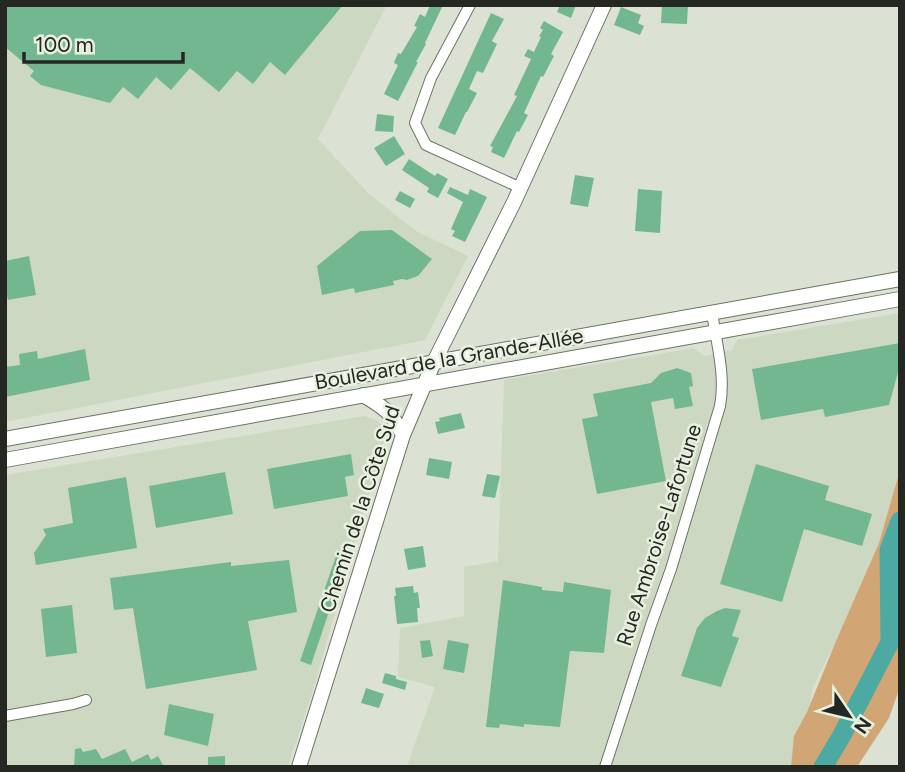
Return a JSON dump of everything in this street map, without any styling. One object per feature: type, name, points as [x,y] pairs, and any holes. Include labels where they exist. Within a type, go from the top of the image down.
[{"type":"street","points":[[470,5],[431,78],[415,123],[426,145],[521,188]]},
{"type":"street","name":"Chemin de la Côte Sud","points":[[299,767],[403,435],[434,362],[521,188],[604,5]]},
{"type":"street","name":"Boulevard de la Grande-Allée","points":[[5,439],[900,279]]},
{"type":"street","name":"Boulevard de la Grande-Allée","points":[[5,460],[900,299]]},
{"type":"street","name":"Rue Ambroise-Lafortune","points":[[605,767],[671,569],[720,406],[722,388],[712,312]]},
{"type":"street","points":[[363,395],[384,408],[403,435]]},
{"type":"street","points":[[5,716],[86,700]]},
{"type":"shaded area","points":[[5,5],[387,5],[318,139],[370,195],[418,232],[468,256],[425,340],[5,422]]},
{"type":"shaded area","points":[[900,313],[900,470],[879,543],[813,687],[798,767],[405,767],[435,687],[398,677],[400,628],[464,616],[464,567],[498,561],[504,380],[694,348],[704,356],[732,350],[737,340]]},
{"type":"shaded area","points":[[364,416],[376,420],[384,427],[386,434],[313,690],[288,767],[5,767],[5,475]]},
{"type":"shaded area","points":[[900,470],[900,687],[889,718],[857,767],[791,767],[794,736],[807,712],[879,543]]},
{"type":"building","points":[[5,5],[343,5],[285,75],[270,62],[253,84],[237,71],[219,92],[190,68],[171,90],[156,77],[138,99],[123,87],[110,103],[41,85],[30,76],[34,71],[5,47]]},
{"type":"building","points":[[430,5],[443,5],[398,101],[384,94],[398,65],[394,63],[417,27],[414,26],[420,14],[425,17]]},
{"type":"building","points":[[560,5],[576,5],[571,18],[557,12]]},
{"type":"building","points":[[662,5],[688,5],[687,24],[661,23]]},
{"type":"building","points":[[621,7],[641,15],[638,23],[644,26],[640,35],[614,25]]},
{"type":"building","points":[[491,13],[504,19],[492,41],[497,44],[483,73],[477,71],[469,89],[477,93],[455,135],[438,128]]},
{"type":"building","points":[[544,21],[563,32],[551,54],[554,56],[543,77],[541,76],[524,113],[528,115],[504,158],[491,152],[493,147],[490,146],[517,96],[514,95],[531,59],[524,56],[528,49],[534,52]]},
{"type":"building","points":[[377,114],[394,116],[393,132],[375,131]]},
{"type":"building","points":[[394,136],[405,154],[386,166],[374,148]]},
{"type":"building","points":[[409,159],[435,176],[437,173],[448,179],[438,198],[427,192],[429,188],[402,170]]},
{"type":"building","points":[[575,175],[594,178],[588,207],[570,204]]},
{"type":"building","points":[[450,187],[468,195],[470,189],[487,197],[465,242],[452,236],[455,231],[451,229],[463,202],[447,193]]},
{"type":"building","points":[[638,189],[662,191],[660,233],[635,231]]},
{"type":"building","points":[[400,191],[415,199],[410,208],[395,200]]},
{"type":"building","points":[[392,230],[432,259],[418,276],[393,281],[394,285],[355,293],[354,288],[322,295],[317,266],[360,231]]},
{"type":"building","points":[[29,256],[36,295],[8,300],[5,261]]},
{"type":"building","points":[[900,343],[900,365],[889,405],[825,417],[823,409],[761,420],[752,369]]},
{"type":"building","points":[[85,349],[90,380],[5,397],[5,367],[20,365],[19,354],[37,351],[38,359]]},
{"type":"building","points":[[677,368],[691,373],[693,386],[689,387],[693,406],[675,409],[673,398],[651,402],[666,481],[597,494],[582,419],[598,416],[593,394],[651,383],[661,373]]},
{"type":"building","points":[[461,413],[465,428],[438,434],[435,422],[440,421],[439,418]]},
{"type":"building","points":[[351,454],[354,475],[345,477],[348,496],[274,509],[267,469]]},
{"type":"building","points":[[429,458],[452,462],[449,479],[426,475]]},
{"type":"building","points":[[756,464],[829,486],[825,500],[872,514],[862,546],[804,529],[782,602],[720,584]]},
{"type":"building","points":[[225,472],[233,514],[156,528],[149,486]]},
{"type":"building","points":[[487,474],[500,476],[495,498],[482,496]]},
{"type":"building","points":[[126,477],[137,548],[36,565],[34,553],[46,535],[43,529],[73,523],[68,488]]},
{"type":"building","points":[[423,546],[426,567],[408,570],[404,549]]},
{"type":"building","points":[[338,550],[345,552],[331,596],[334,597],[311,665],[300,661]]},
{"type":"building","points":[[289,560],[297,612],[248,621],[257,670],[146,689],[133,608],[114,610],[110,578],[231,562],[231,566]]},
{"type":"building","points":[[503,580],[542,587],[542,590],[563,592],[564,582],[611,590],[604,653],[570,651],[560,727],[500,724],[499,728],[486,727]]},
{"type":"building","points":[[413,586],[414,593],[418,592],[418,622],[397,624],[395,588]]},
{"type":"building","points":[[72,605],[77,653],[46,657],[41,609]]},
{"type":"building","points":[[725,608],[741,610],[732,636],[739,638],[721,687],[681,676],[697,628],[705,618]]},
{"type":"building","points":[[430,640],[433,656],[422,658],[420,641]]},
{"type":"building","points":[[448,640],[469,644],[464,673],[443,669]]},
{"type":"building","points":[[385,673],[407,682],[405,690],[382,683]]},
{"type":"building","points":[[366,688],[384,694],[379,708],[361,703]]},
{"type":"building","points":[[169,704],[214,714],[208,746],[164,735]]},
{"type":"building","points":[[81,748],[83,752],[96,749],[102,759],[125,749],[132,762],[148,754],[151,760],[158,756],[164,767],[74,767],[75,749]]},
{"type":"building","points":[[225,756],[225,767],[208,767],[208,757]]},
{"type":"waterway","points":[[823,767],[890,642],[889,550],[900,521]]}]
